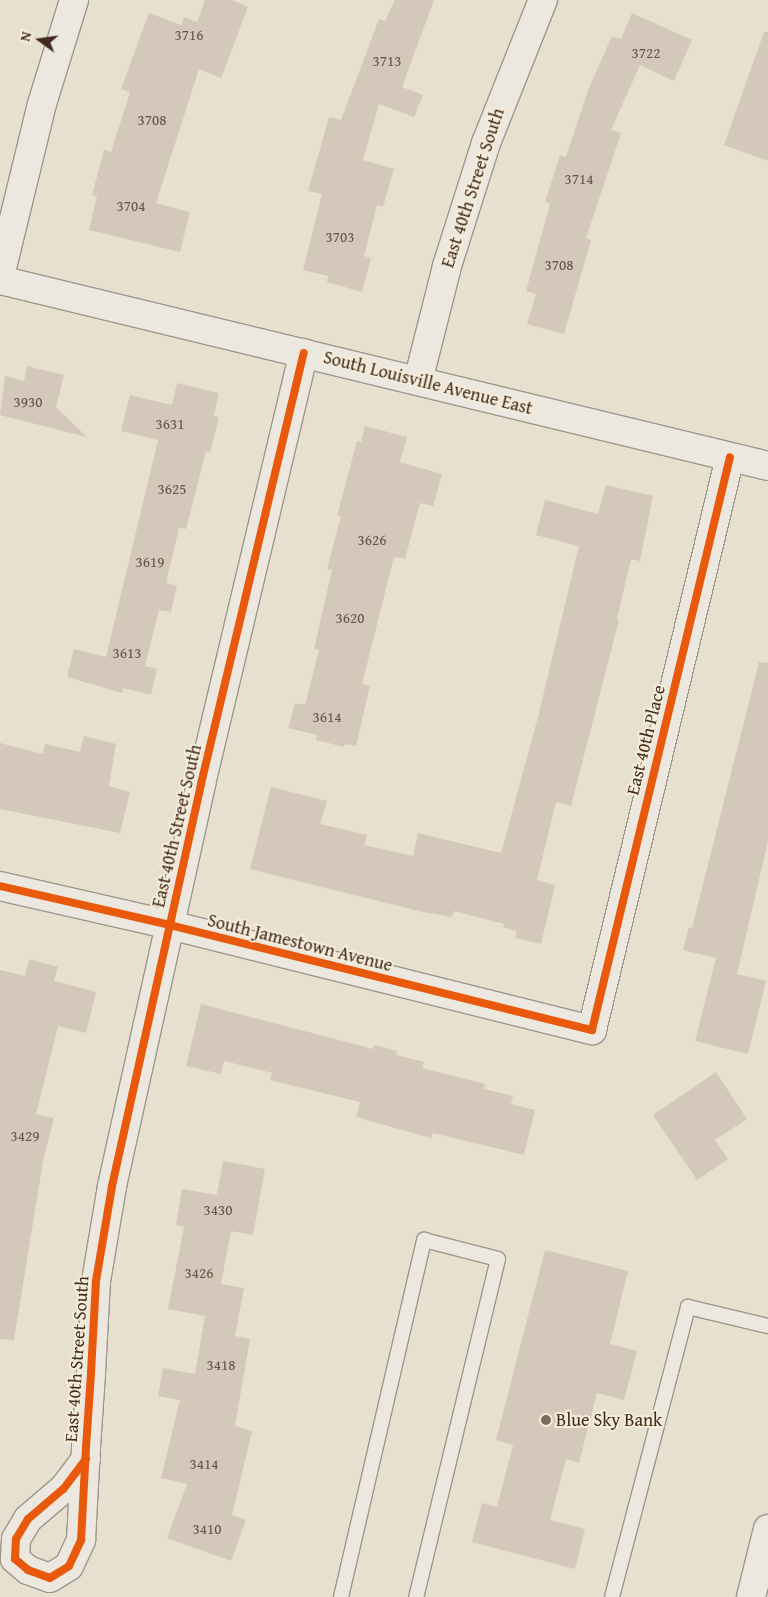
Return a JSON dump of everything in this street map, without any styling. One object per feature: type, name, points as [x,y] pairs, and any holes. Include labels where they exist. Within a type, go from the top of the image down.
[{"type":"street","points":[[0,276],[42,104],[74,0]]},
{"type":"street","name":"East 40th Street South","points":[[418,381],[447,266],[486,143],[543,0]]},
{"type":"street","name":"South Louisville Avenue East","points":[[0,280],[768,466]]},
{"type":"street","name":"East 40th Street South","points":[[86,1459],[96,1281],[112,1186],[170,925],[304,353]]},
{"type":"street","name":"East 40th Place","points":[[592,1030],[730,457]]},
{"type":"street","name":"South Jamestown Avenue","points":[[0,886],[170,925],[592,1030]]},
{"type":"street","points":[[751,1597],[768,1529]]},
{"type":"lane","points":[[341,1597],[424,1240],[498,1259],[416,1597]]},
{"type":"lane","points":[[612,1597],[688,1307],[768,1326]]},
{"type":"building","points":[[205,0],[232,0],[248,7],[221,78],[199,69],[156,203],[190,212],[180,252],[89,230],[97,196],[92,195],[104,150],[111,152],[130,92],[121,89],[149,13],[181,25],[184,17],[197,22]]},
{"type":"building","points":[[395,0],[434,0],[402,87],[423,95],[414,117],[379,104],[363,160],[394,169],[383,207],[377,205],[364,256],[371,258],[362,292],[327,282],[328,276],[303,270],[322,194],[308,191],[329,117],[341,120],[379,19],[385,21]]},
{"type":"building","points":[[632,13],[692,40],[674,81],[640,65],[611,130],[621,133],[586,238],[591,240],[564,334],[527,324],[536,294],[526,291],[550,204],[545,202],[560,155],[566,157],[589,88],[612,36],[621,39]]},
{"type":"building","points":[[764,32],[768,32],[768,161],[724,145]]},
{"type":"building","points":[[27,366],[64,375],[56,407],[87,437],[0,415],[5,376],[24,381]]},
{"type":"building","points":[[177,383],[219,393],[214,416],[219,417],[210,453],[206,451],[186,529],[179,528],[166,583],[177,586],[171,612],[159,610],[145,666],[157,669],[151,695],[123,688],[122,693],[67,677],[74,649],[106,657],[158,440],[121,431],[130,395],[172,405]]},
{"type":"building","points":[[365,426],[407,437],[400,462],[442,474],[433,506],[420,503],[405,559],[394,557],[362,684],[370,686],[356,746],[345,744],[344,747],[316,740],[317,735],[288,728],[295,703],[305,705],[319,650],[314,649],[332,570],[327,569],[341,516],[337,516],[357,441],[361,442]]},
{"type":"building","points":[[606,485],[653,496],[640,561],[631,559],[617,619],[619,620],[571,806],[556,802],[537,880],[555,885],[541,944],[515,938],[517,931],[503,927],[504,924],[454,911],[452,917],[423,912],[250,869],[271,787],[327,801],[320,824],[367,835],[364,845],[413,856],[418,833],[501,853],[538,717],[579,546],[536,535],[545,500],[598,514]]},
{"type":"building","points":[[759,662],[768,663],[768,841],[737,974],[766,981],[748,1054],[695,1041],[716,958],[683,950],[689,927],[692,928]]},
{"type":"building","points":[[84,736],[116,744],[109,786],[130,792],[120,833],[0,809],[0,743],[43,754],[45,744],[80,752]]},
{"type":"building","points":[[29,959],[58,967],[54,981],[96,992],[86,1033],[58,1026],[36,1114],[54,1118],[43,1161],[14,1340],[0,1339],[0,970],[25,976]]},
{"type":"building","points":[[201,1004],[373,1049],[374,1045],[397,1051],[396,1055],[424,1062],[422,1068],[485,1084],[484,1089],[513,1096],[511,1104],[535,1110],[524,1155],[433,1133],[431,1138],[356,1117],[360,1102],[270,1080],[272,1073],[224,1061],[221,1074],[186,1066]]},
{"type":"building","points":[[716,1072],[747,1119],[715,1140],[728,1159],[697,1180],[653,1115]]},
{"type":"building","points":[[223,1161],[265,1169],[253,1235],[231,1231],[221,1284],[244,1288],[235,1336],[250,1339],[235,1426],[252,1431],[232,1515],[246,1520],[231,1561],[167,1538],[187,1484],[161,1478],[180,1400],[158,1396],[163,1368],[195,1374],[205,1316],[168,1309],[184,1227],[176,1225],[182,1189],[217,1195]]},
{"type":"building","name":"Blue Sky Bank","points":[[545,1250],[628,1271],[610,1344],[637,1351],[624,1400],[597,1393],[579,1463],[566,1459],[550,1520],[585,1529],[575,1569],[472,1542],[482,1503],[497,1507],[513,1445],[496,1440]]},
{"type":"cycle path","points":[[86,1459],[63,1489],[28,1519],[16,1539],[15,1559],[28,1570],[50,1578],[69,1566],[81,1540],[86,1447],[96,1281],[112,1186],[201,784],[304,353]]},
{"type":"cycle path","points":[[0,886],[170,925],[592,1030],[730,457]]},
{"type":"place","name":"Blue Sky Bank","points":[[546,1420]]}]
